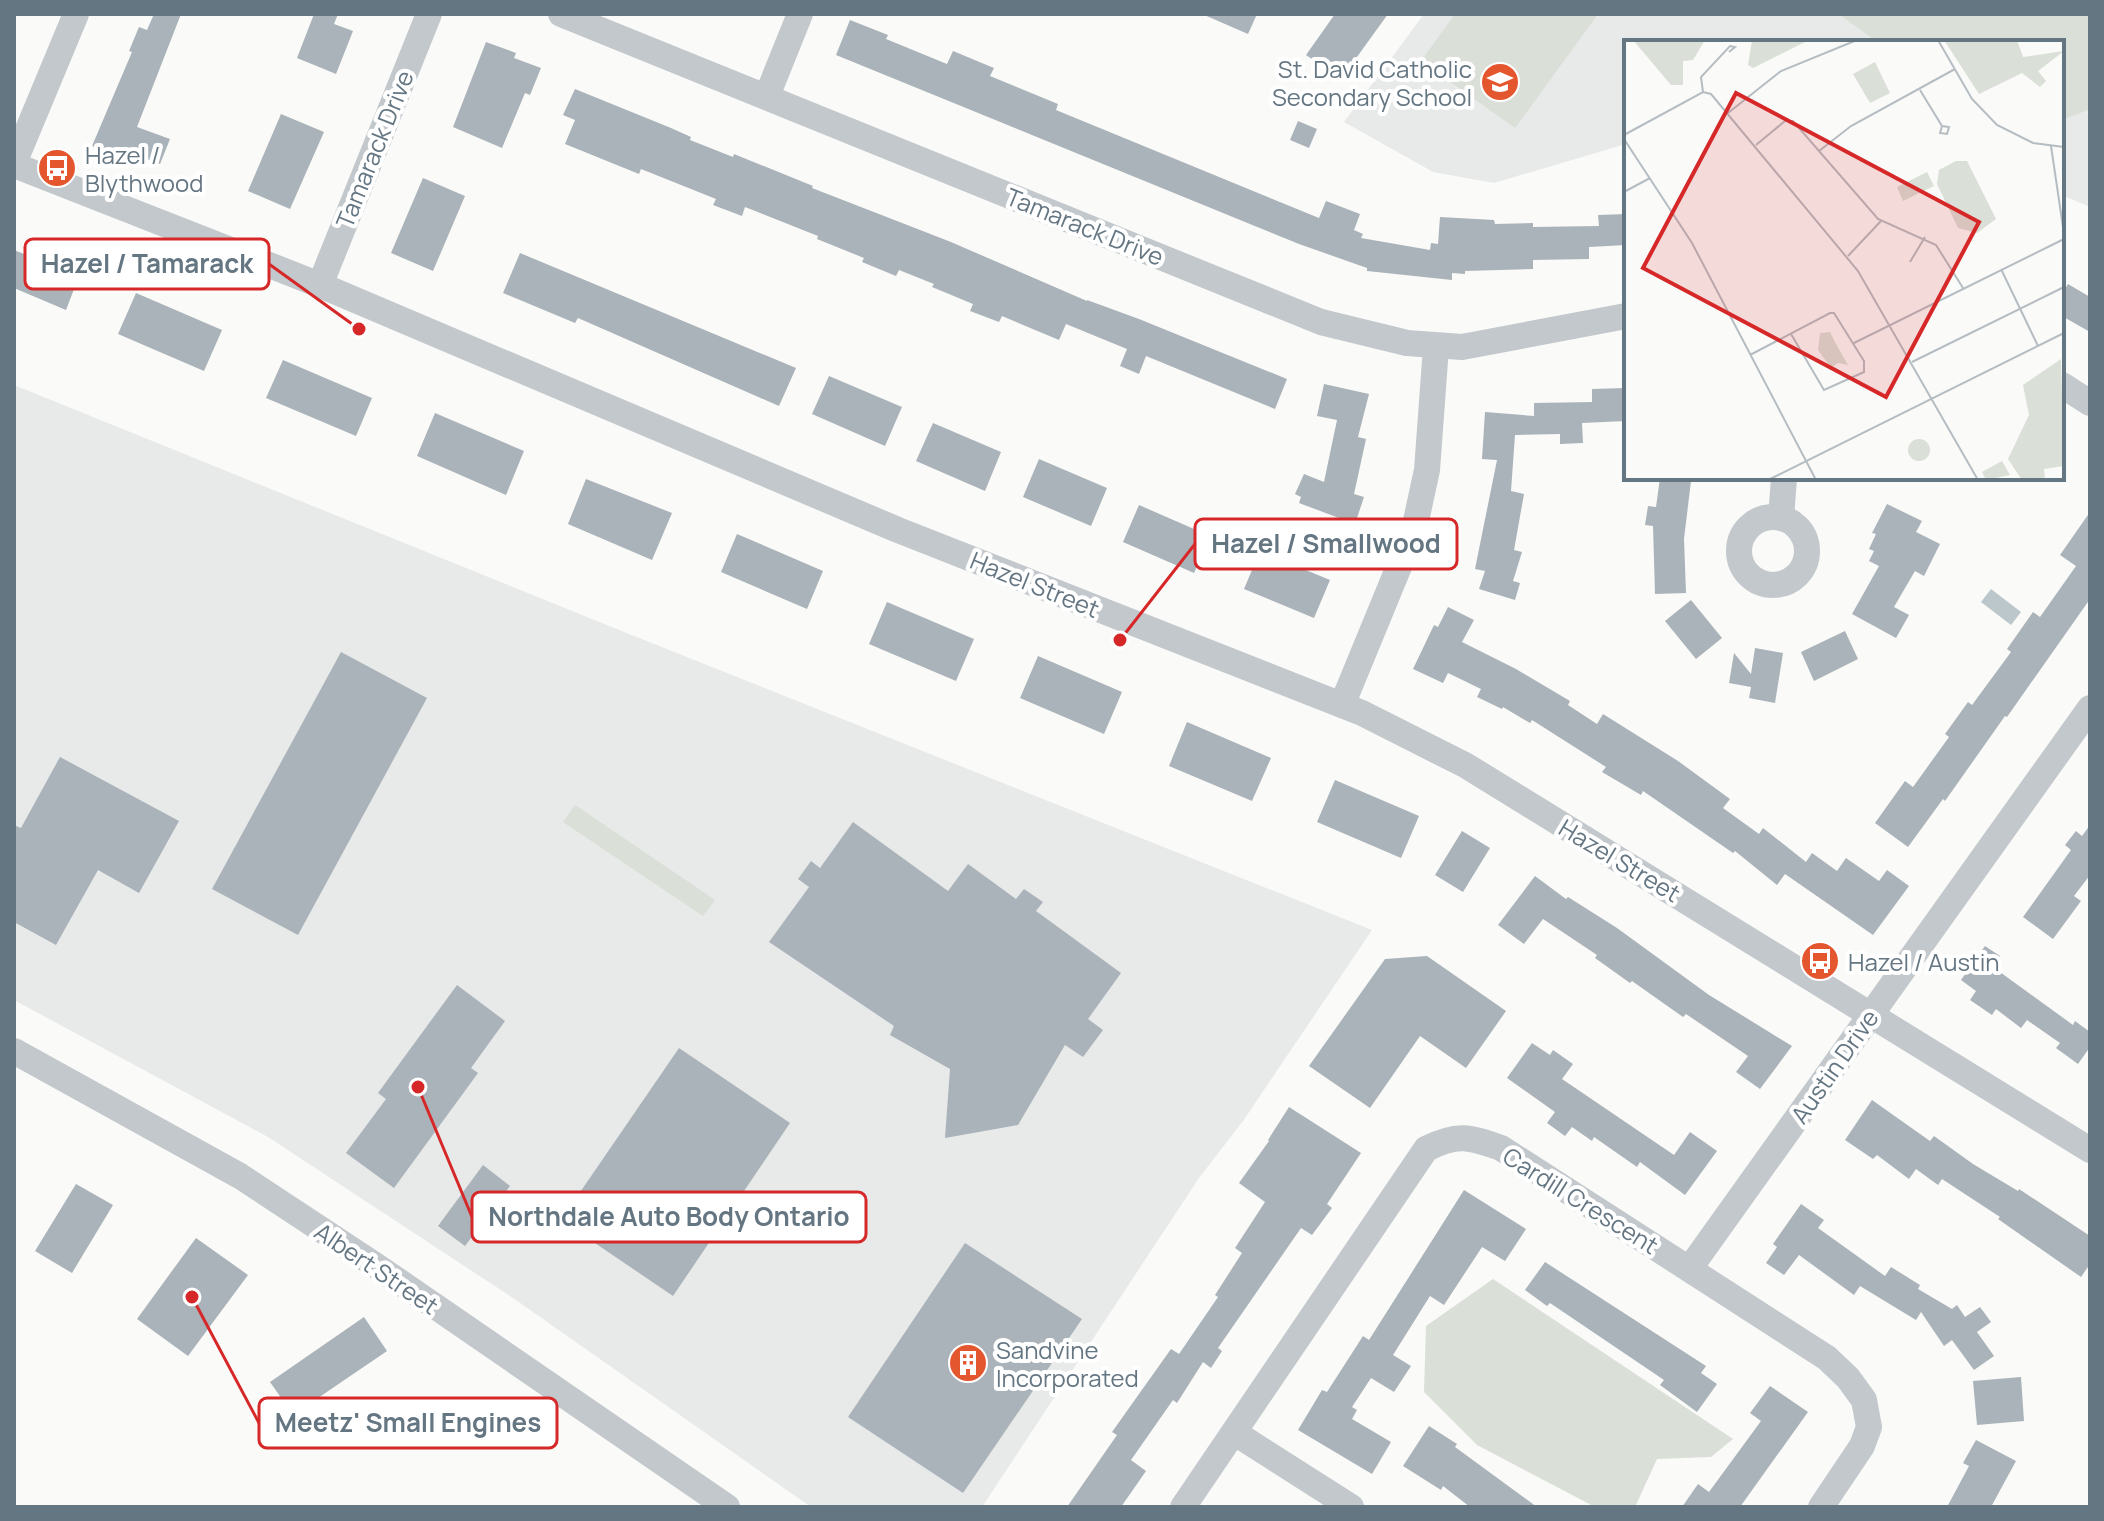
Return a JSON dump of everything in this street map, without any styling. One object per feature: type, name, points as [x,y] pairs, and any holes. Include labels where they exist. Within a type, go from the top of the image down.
[{"type":"street","points":[[14,164],[76,14]]},
{"type":"street","name":"Tamarack Drive","points":[[320,285],[429,14]]},
{"type":"street","name":"Tamarack Drive","points":[[561,14],[1321,322],[1436,347],[1462,347],[1624,316]]},
{"type":"street","points":[[767,96],[800,14]]},
{"type":"street","name":"Hazel Street","points":[[14,164],[320,285],[889,527],[1342,705],[1465,765],[2090,1150]]},
{"type":"street","points":[[1342,705],[1414,530],[1427,470],[1436,347]]},
{"type":"street","points":[[2064,386],[2090,403]]},
{"type":"street","points":[[1781,518],[1784,480]]},
{"type":"street","name":"Austin Drive","points":[[1690,1268],[2090,708]]},
{"type":"street","name":"Albert Street","points":[[14,1051],[240,1176],[727,1507]]},
{"type":"street","name":"Cardill Crescent","points":[[1183,1507],[1426,1149],[1448,1138],[1471,1137],[1501,1148],[1690,1268],[1827,1358],[1848,1378],[1864,1400],[1869,1427],[1862,1446],[1821,1507]]},
{"type":"street","points":[[1235,1433],[1351,1507]]},
{"type":"shaded area","name":"St. David Catholic Secondary School","points":[[1424,14],[2090,14],[2090,207],[2064,196],[2064,40],[1624,40],[1624,145],[1494,183],[1433,172],[1344,122]]},
{"type":"shaded area","points":[[1455,14],[1598,14],[1515,128],[1421,61]]},
{"type":"shaded area","points":[[1839,14],[2090,14],[2090,109],[2064,119],[2064,40],[1874,40]]},
{"type":"shaded area","points":[[14,385],[1372,930],[1243,1121],[1199,1178],[982,1507],[811,1507],[513,1298],[268,1137],[14,1000]]},
{"type":"shaded area","points":[[1991,589],[2021,612],[2011,625],[1981,602]]},
{"type":"shaded area","points":[[575,805],[715,900],[703,916],[563,822]]},
{"type":"shaded area","points":[[1493,1279],[1733,1439],[1711,1457],[1657,1459],[1635,1507],[1595,1507],[1477,1445],[1424,1392],[1426,1326]]},
{"type":"building","points":[[154,14],[181,14],[137,127],[170,139],[160,164],[118,148],[115,155],[92,146],[132,52],[129,51],[139,27],[147,30]]},
{"type":"building","points":[[314,14],[338,14],[334,24],[353,31],[336,74],[297,58]]},
{"type":"building","points":[[1202,14],[1257,14],[1248,34]]},
{"type":"building","points":[[1335,14],[1388,14],[1341,79],[1306,55]]},
{"type":"building","points":[[850,20],[888,35],[886,39],[947,64],[953,51],[994,68],[990,76],[1058,104],[1056,110],[1319,218],[1326,201],[1360,214],[1354,230],[1363,234],[1361,238],[1430,250],[1431,243],[1438,244],[1440,217],[1494,220],[1495,224],[1533,223],[1533,227],[1599,226],[1598,215],[1624,214],[1624,245],[1589,247],[1589,259],[1533,260],[1533,269],[1452,273],[1452,280],[1367,271],[1367,268],[1299,244],[836,55]]},
{"type":"building","points":[[486,42],[516,53],[514,58],[541,68],[530,95],[525,93],[502,148],[453,127]]},
{"type":"building","points":[[575,89],[671,128],[691,137],[690,140],[733,157],[734,154],[1087,301],[1287,379],[1275,409],[1146,356],[1139,374],[1120,366],[1127,349],[1066,324],[1059,340],[1002,316],[999,322],[970,311],[973,304],[932,287],[934,284],[899,270],[896,276],[862,262],[864,258],[817,239],[818,236],[745,207],[742,216],[713,205],[716,199],[641,169],[639,174],[565,144],[575,120],[563,115]]},
{"type":"building","points":[[281,114],[324,132],[290,209],[248,191]]},
{"type":"building","points":[[1298,121],[1317,129],[1309,148],[1290,140]]},
{"type":"building","points":[[423,178],[465,196],[433,271],[391,253]]},
{"type":"building","points":[[14,250],[57,267],[59,262],[81,271],[66,310],[14,288]]},
{"type":"building","points":[[520,253],[796,368],[779,406],[578,318],[575,323],[503,293]]},
{"type":"building","points":[[2068,284],[2090,297],[2090,332],[2064,317],[2064,291]]},
{"type":"building","points":[[136,293],[222,330],[204,371],[118,334]]},
{"type":"building","points":[[283,360],[372,398],[356,436],[266,398]]},
{"type":"building","points":[[829,376],[902,407],[885,446],[812,414]]},
{"type":"building","points":[[1324,384],[1369,394],[1358,437],[1366,439],[1354,494],[1364,497],[1355,524],[1299,503],[1301,497],[1295,494],[1304,474],[1324,482],[1337,420],[1317,416]]},
{"type":"building","points":[[1624,388],[1624,421],[1582,423],[1583,443],[1560,444],[1560,434],[1515,435],[1511,491],[1524,494],[1514,550],[1522,552],[1513,581],[1520,583],[1515,600],[1479,589],[1485,571],[1475,569],[1497,460],[1482,459],[1485,412],[1534,416],[1534,403],[1592,402],[1592,389]]},
{"type":"building","points":[[435,413],[524,451],[506,495],[417,456]]},
{"type":"building","points":[[933,423],[1001,452],[985,491],[916,461]]},
{"type":"building","points":[[1039,459],[1107,488],[1091,526],[1023,497]]},
{"type":"building","points":[[586,479],[672,513],[652,560],[568,524]]},
{"type":"building","points":[[1660,480],[1691,481],[1684,539],[1686,593],[1655,594],[1653,526],[1645,525],[1648,506],[1656,507]]},
{"type":"building","points":[[1887,504],[1922,521],[1916,532],[1940,544],[1924,576],[1915,571],[1894,607],[1909,615],[1896,638],[1852,614],[1879,566],[1869,561],[1874,551],[1869,549],[1876,534],[1872,533]]},
{"type":"building","points":[[1139,505],[1210,536],[1194,573],[1123,542]]},
{"type":"building","points":[[2090,512],[2090,599],[2007,717],[1908,847],[1875,823],[1905,781],[1913,787],[1949,737],[1945,734],[1968,702],[1972,705],[2011,652],[2007,649],[2033,612],[2040,617],[2076,566],[2060,555]]},
{"type":"building","points":[[737,534],[823,571],[807,609],[721,572]]},
{"type":"building","points":[[1260,551],[1330,580],[1314,618],[1244,589]]},
{"type":"building","points":[[1691,600],[1722,638],[1696,659],[1665,621]]},
{"type":"building","points":[[887,602],[974,639],[956,681],[869,644]]},
{"type":"building","points":[[1448,607],[1474,620],[1462,642],[1570,701],[1568,705],[1597,724],[1603,714],[1678,761],[1730,799],[1723,808],[1759,834],[1763,828],[1806,862],[1812,853],[1837,871],[1846,858],[1879,881],[1887,870],[1909,886],[1873,935],[1785,874],[1777,885],[1735,851],[1733,853],[1643,791],[1641,795],[1602,772],[1606,767],[1532,720],[1530,723],[1503,707],[1477,697],[1481,689],[1448,673],[1443,683],[1413,669],[1434,625],[1438,627]]},
{"type":"building","points":[[1845,631],[1858,659],[1814,681],[1801,652]]},
{"type":"building","points":[[1755,648],[1783,653],[1775,703],[1749,698],[1751,687],[1729,683],[1734,653],[1751,674]]},
{"type":"building","points":[[341,652],[427,698],[298,935],[212,889]]},
{"type":"building","points":[[1038,656],[1122,692],[1104,734],[1020,698]]},
{"type":"building","points":[[1187,722],[1271,758],[1252,801],[1169,766]]},
{"type":"building","points":[[60,757],[179,821],[139,893],[98,870],[56,945],[14,922],[14,825],[21,828]]},
{"type":"building","points":[[1335,780],[1419,816],[1401,858],[1317,822]]},
{"type":"building","points":[[853,822],[948,891],[968,864],[1016,899],[1024,889],[1043,902],[1036,911],[1121,973],[1088,1019],[1103,1030],[1083,1057],[1065,1045],[1018,1125],[945,1138],[950,1069],[890,1035],[894,1026],[769,942],[809,887],[798,879],[811,861],[820,868]]},
{"type":"building","points":[[2090,825],[2090,875],[2074,896],[2081,901],[2053,939],[2023,917],[2071,850],[2065,845],[2076,831],[2082,836]]},
{"type":"building","points":[[1462,831],[1490,848],[1463,892],[1435,875]]},
{"type":"building","points":[[1535,876],[1566,899],[1568,897],[1617,928],[1709,995],[1792,1046],[1760,1089],[1736,1072],[1748,1056],[1686,1014],[1683,1017],[1632,981],[1630,983],[1595,958],[1597,955],[1543,919],[1524,944],[1498,925]]},
{"type":"building","points":[[1985,946],[2000,956],[1993,967],[2073,1025],[2075,1021],[2090,1032],[2090,1047],[2078,1064],[2056,1048],[2060,1043],[2027,1020],[2021,1028],[1996,1009],[1992,1015],[1970,1000],[1976,991],[1961,980]]},
{"type":"building","points":[[1427,956],[1506,1011],[1466,1068],[1420,1036],[1370,1108],[1309,1066],[1385,959]]},
{"type":"building","points":[[457,985],[505,1021],[471,1068],[478,1073],[394,1188],[346,1153],[386,1099],[378,1093]]},
{"type":"building","points":[[1532,1043],[1550,1055],[1553,1050],[1573,1064],[1562,1079],[1674,1155],[1690,1132],[1717,1151],[1685,1195],[1640,1162],[1637,1167],[1594,1137],[1592,1141],[1572,1127],[1565,1136],[1547,1123],[1555,1112],[1507,1078]]},
{"type":"building","points":[[679,1048],[790,1123],[673,1296],[561,1220]]},
{"type":"building","points":[[1872,1100],[1930,1141],[1934,1136],[1973,1164],[2019,1189],[2090,1236],[2090,1264],[2081,1277],[1942,1179],[1938,1185],[1916,1169],[1909,1179],[1877,1155],[1873,1159],[1845,1140]]},
{"type":"building","points":[[1289,1107],[1361,1153],[1327,1204],[1332,1208],[1312,1235],[1301,1228],[1218,1348],[1222,1351],[1211,1368],[1203,1362],[1177,1403],[1173,1400],[1131,1460],[1146,1471],[1121,1507],[1067,1507],[1117,1435],[1112,1432],[1171,1349],[1179,1354],[1218,1297],[1215,1295],[1242,1253],[1235,1248],[1265,1202],[1239,1183]]},
{"type":"building","points":[[483,1165],[510,1186],[465,1246],[438,1226]]},
{"type":"building","points":[[76,1184],[113,1205],[72,1273],[35,1251]]},
{"type":"building","points":[[1464,1190],[1526,1229],[1505,1261],[1482,1247],[1444,1305],[1430,1296],[1393,1355],[1411,1366],[1394,1392],[1371,1378],[1352,1407],[1357,1410],[1352,1419],[1391,1442],[1372,1474],[1298,1430],[1322,1390],[1327,1392],[1363,1336],[1369,1340]]},
{"type":"building","points":[[1801,1204],[1824,1220],[1818,1228],[1885,1276],[1891,1267],[1920,1285],[1918,1289],[1952,1309],[1957,1305],[1965,1317],[1980,1307],[1991,1322],[1977,1332],[1994,1356],[1974,1370],[1952,1340],[1944,1346],[1921,1312],[1916,1320],[1860,1286],[1854,1295],[1799,1255],[1784,1275],[1766,1263],[1777,1247],[1773,1244]]},
{"type":"building","points":[[196,1238],[248,1275],[188,1356],[137,1319]]},
{"type":"building","name":"Sandvine Incorporated","points":[[965,1243],[1082,1319],[963,1493],[848,1417]]},
{"type":"building","points":[[1545,1262],[1706,1366],[1701,1373],[1717,1384],[1697,1412],[1660,1385],[1664,1380],[1550,1303],[1547,1306],[1525,1290]]},
{"type":"building","points":[[364,1317],[387,1351],[293,1415],[270,1382]]},
{"type":"building","points":[[2021,1377],[2024,1421],[1977,1425],[1973,1381]]},
{"type":"building","points":[[1770,1386],[1808,1412],[1740,1507],[1682,1507],[1698,1484],[1709,1492],[1761,1421],[1750,1413]]},
{"type":"building","points":[[1429,1426],[1537,1507],[1470,1507],[1443,1486],[1441,1490],[1403,1466]]},
{"type":"building","points":[[1976,1440],[2016,1461],[1991,1507],[1947,1507],[1969,1466],[1963,1463]]},
{"type":"place","name":"St. David Catholic Secondary School","points":[[1500,82]]},
{"type":"place","name":"Hazel / Blythwood","points":[[57,168]]},
{"type":"place","name":"Hazel / Tamarack","points":[[359,329]]},
{"type":"place","name":"Hazel / Smallwood","points":[[1120,640]]},
{"type":"place","name":"Hazel / Austin","points":[[1820,961]]},
{"type":"place","name":"Northdale Auto Body Ontario","points":[[418,1087]]},
{"type":"place","name":"Meetz' Small Engines","points":[[192,1297]]},
{"type":"place","name":"Sandvine Incorporated","points":[[968,1363]]}]
